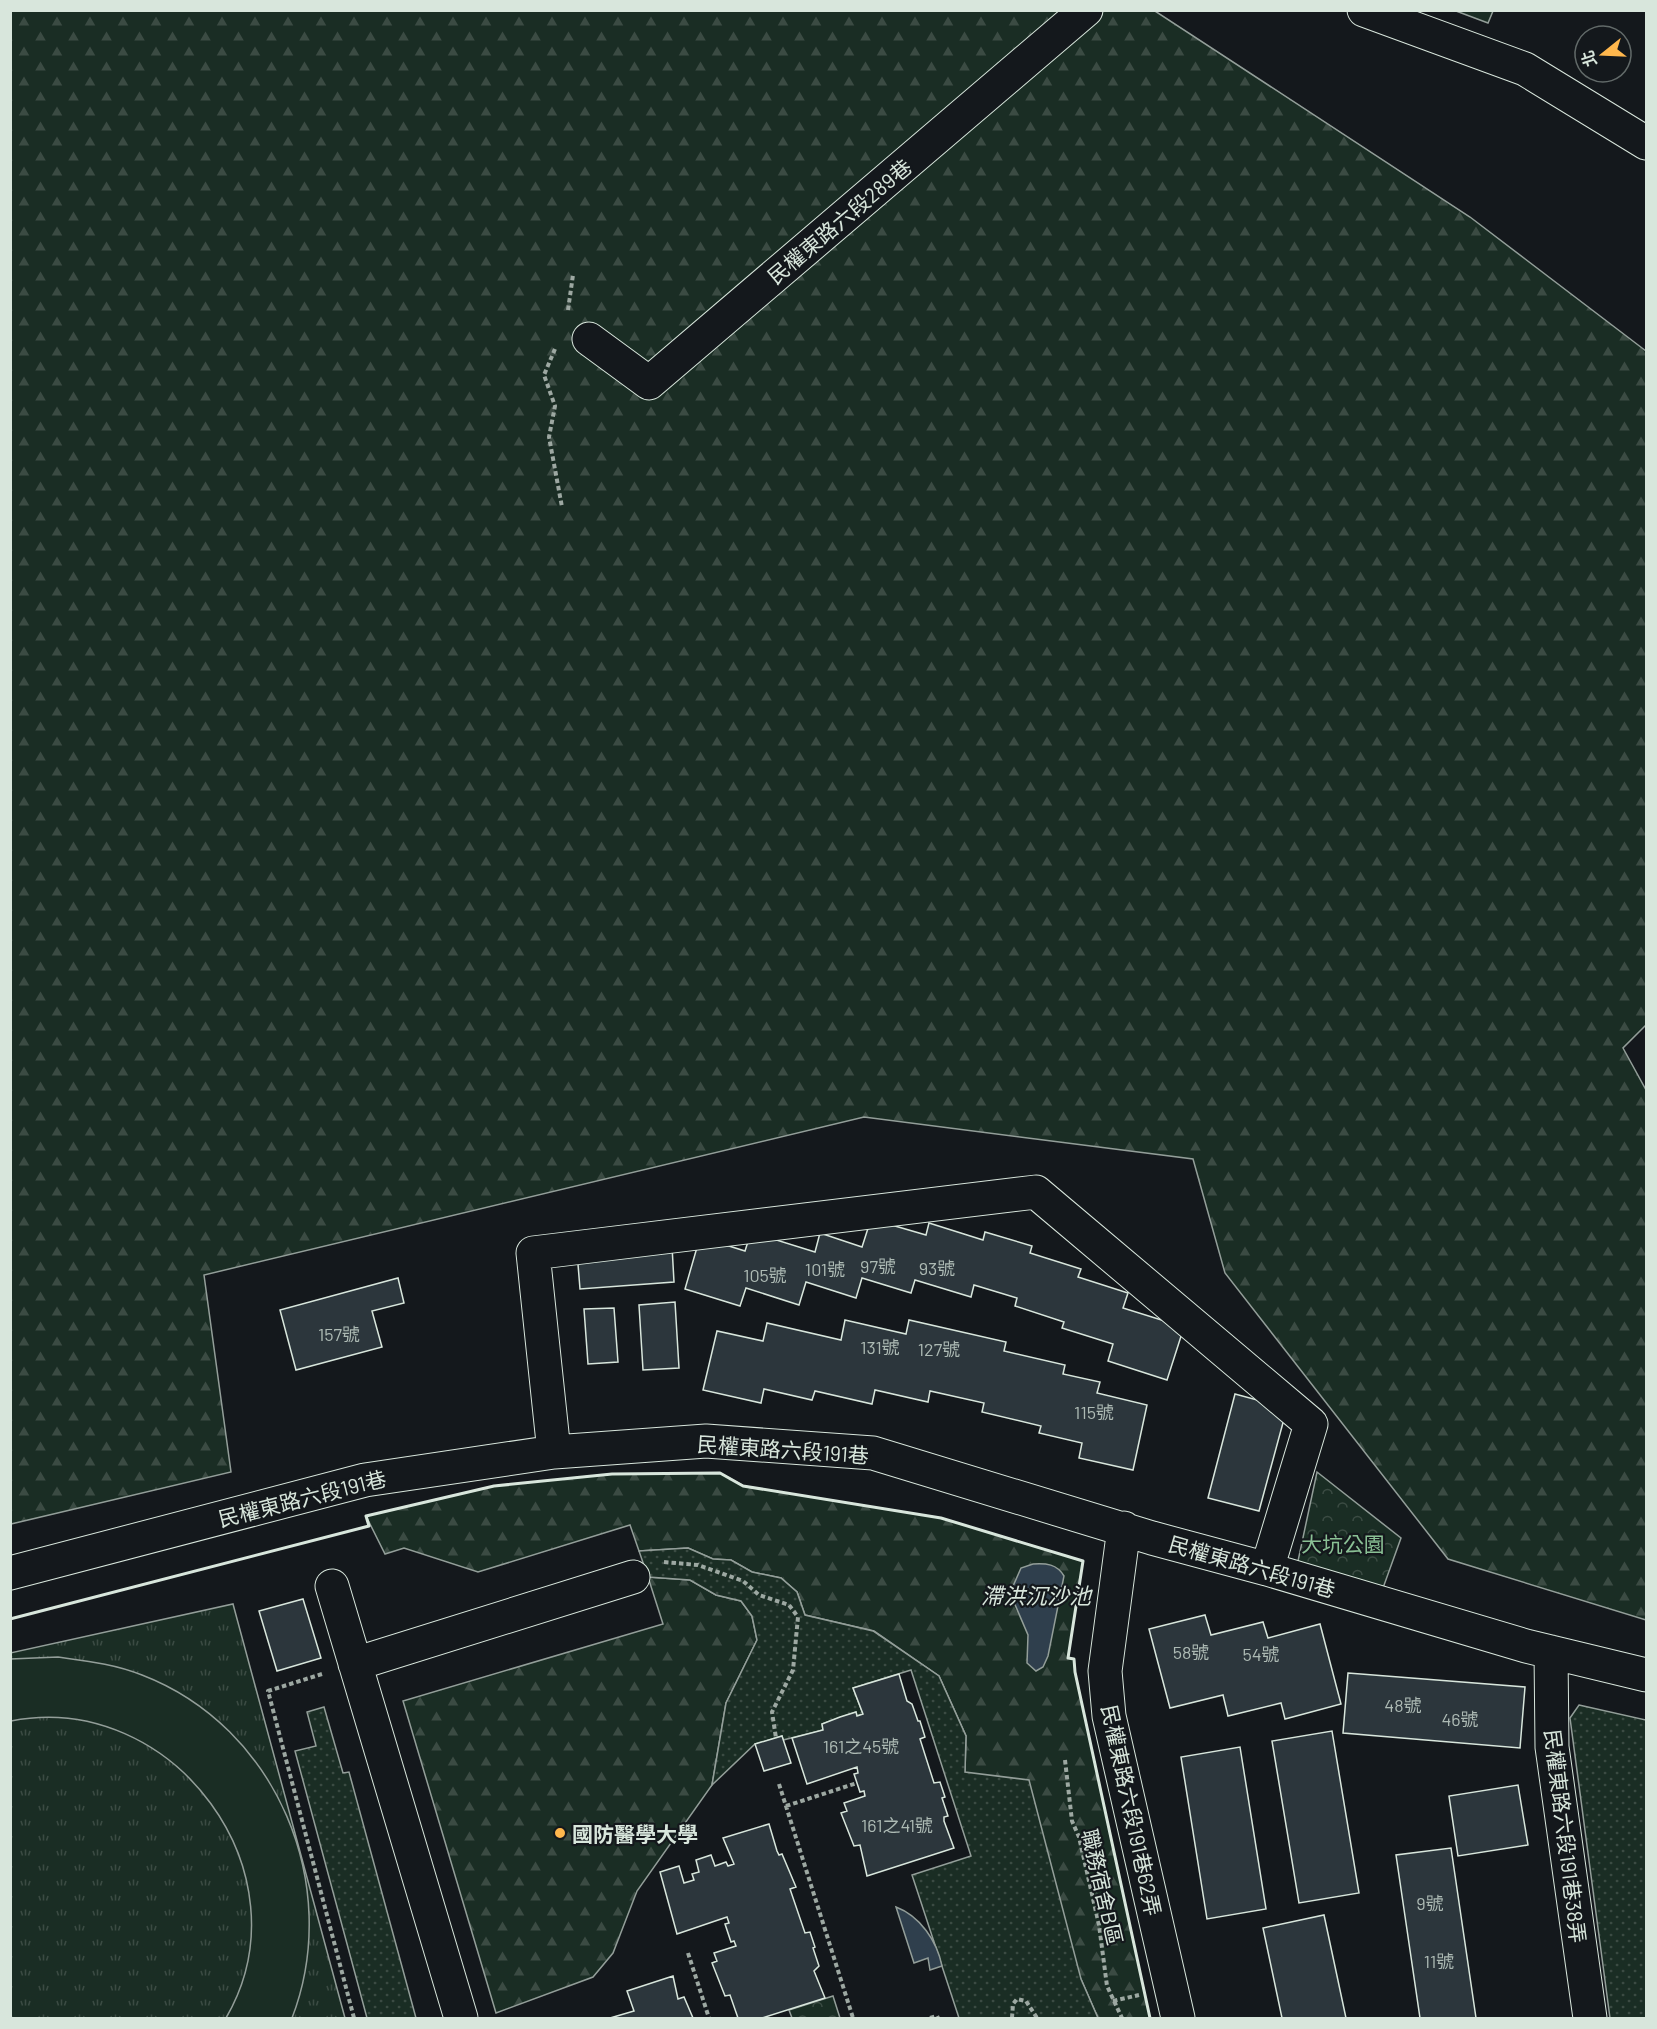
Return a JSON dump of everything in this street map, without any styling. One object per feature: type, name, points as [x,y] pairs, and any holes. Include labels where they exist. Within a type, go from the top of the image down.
[{"type":"street","name":"民權東路六段289巷","points":[[571,331],[649,383],[1086,10]]},
{"type":"street","points":[[1364,10],[1526,69],[1647,143]]},
{"type":"street","points":[[554,1452],[533,1253],[1036,1192],[1311,1424],[1267,1569]]},
{"type":"street","name":"民權東路六段191巷","points":[[10,1573],[365,1480],[554,1452],[706,1441],[873,1454],[1551,1652],[1647,1675]]},
{"type":"street","name":"民權東路六段191巷62弄","points":[[1124,1528],[1105,1671],[1109,1716],[1178,2019]]},
{"type":"street","points":[[356,1664],[633,1577]]},
{"type":"street","points":[[332,1586],[461,2019]]},
{"type":"street","name":"民權東路六段191巷38弄","points":[[1551,1652],[1552,1747],[1590,2019]]},
{"type":"path","points":[[562,507],[549,437],[555,406],[544,375],[571,331],[573,275]]},
{"type":"path","points":[[633,1577],[644,1566],[659,1562],[698,1565],[743,1581],[759,1595],[789,1605],[798,1617],[793,1670],[772,1712],[776,1738]]},
{"type":"path","points":[[354,2019],[268,1691],[356,1664]]},
{"type":"path","name":"職務宿舍B區","points":[[1065,1760],[1072,1821],[1079,1837],[1099,1925],[1107,1986],[1122,2019]]},
{"type":"path","points":[[786,1806],[857,1783]]},
{"type":"path","points":[[779,1785],[853,2019]]},
{"type":"path","points":[[688,1953],[709,2019]]},
{"type":"path","points":[[1012,2019],[1012,2004],[1017,1999],[1026,2001],[1037,2019]]},
{"type":"path","points":[[930,2019],[937,2016],[938,2019]]},
{"type":"green space","points":[[10,11],[1155,11],[1470,217],[1646,351],[1646,1025],[1623,1048],[1646,1090],[1646,1620],[1448,1559],[1225,1273],[1193,1159],[864,1117],[204,1275],[231,1472],[11,1524]]},
{"type":"green space","points":[[1456,11],[1493,11],[1488,23]]},
{"type":"green space","name":"大坑公園","points":[[1317,1472],[1401,1538],[1383,1588],[1295,1575]]},
{"type":"green space","points":[[720,1473],[744,1486],[941,1518],[1083,1561],[1068,1658],[1074,1659],[1150,2018],[1098,2018],[1081,1979],[965,1772],[966,1736],[939,1676],[874,1631],[805,1615],[797,1592],[781,1578],[752,1572],[731,1560],[713,1559],[688,1548],[639,1551],[630,1525],[478,1572],[404,1548],[385,1554],[366,1516],[494,1486],[612,1474]]},
{"type":"green space","points":[[688,1548],[713,1559],[731,1560],[752,1572],[781,1578],[797,1592],[805,1615],[873,1631],[939,1676],[966,1736],[965,1772],[1029,1780],[1081,1979],[1098,2018],[959,2018],[912,1875],[971,1856],[911,1670],[853,1688],[863,1714],[857,1716],[856,1712],[822,1724],[823,1730],[783,1740],[782,1736],[755,1744],[712,1785],[726,1703],[757,1640],[752,1616],[741,1601],[716,1595],[690,1580],[648,1577],[639,1551]]},
{"type":"green space","points":[[648,1577],[690,1580],[716,1595],[741,1601],[752,1616],[757,1640],[726,1703],[712,1785],[637,1891],[613,1953],[593,1977],[496,2013],[403,1701],[663,1624]]},
{"type":"green space","points":[[233,1604],[345,2018],[11,2018],[10,1653]]},
{"type":"green space","points":[[58,1657],[101,1663],[132,1671],[189,1699],[230,1732],[262,1771],[287,1816],[303,1865],[309,1916],[306,1967],[292,2018],[226,2018],[248,1963],[251,1906],[238,1852],[211,1804],[172,1763],[125,1734],[70,1719],[11,1721],[11,1659]]},
{"type":"green space","points":[[1579,1705],[1646,1720],[1646,2018],[1610,2018],[1570,1718]]},
{"type":"green space","points":[[324,1707],[343,1773],[349,1772],[416,2018],[367,2018],[295,1751],[316,1746],[307,1712]]},
{"type":"green space","points":[[833,1996],[840,2018],[792,2018],[789,2010]]},
{"type":"water","name":"滯洪沉沙池","points":[[1033,1564],[1051,1565],[1064,1576],[1048,1656],[1043,1667],[1036,1671],[1027,1663],[1028,1635],[1010,1593],[1021,1568]]},
{"type":"water","points":[[896,1907],[913,1916],[926,1930],[940,1957],[942,1966],[930,1970],[928,1958],[914,1963]]},
{"type":"building","points":[[871,1219],[926,1235],[929,1223],[983,1240],[985,1232],[1032,1246],[1030,1253],[1081,1269],[1078,1277],[1128,1293],[1123,1308],[1184,1327],[1167,1380],[1108,1361],[1113,1344],[1062,1328],[1064,1322],[1015,1306],[1017,1298],[974,1285],[971,1297],[915,1280],[911,1293],[862,1278],[856,1298],[806,1282],[799,1305],[746,1288],[740,1306],[685,1289],[700,1237],[745,1251],[751,1232],[815,1252],[820,1233],[862,1247]]},
{"type":"building","points":[[672,1246],[674,1282],[580,1289],[577,1252]]},
{"type":"building","points":[[398,1278],[404,1303],[372,1311],[382,1347],[296,1370],[280,1310]]},
{"type":"building","points":[[675,1302],[679,1368],[643,1370],[639,1305]]},
{"type":"building","points":[[614,1308],[618,1362],[588,1364],[584,1309]]},
{"type":"building","points":[[845,1320],[906,1334],[909,1320],[1006,1342],[1004,1351],[1065,1365],[1063,1374],[1100,1382],[1097,1393],[1147,1405],[1133,1470],[1079,1458],[1082,1443],[1039,1433],[1041,1426],[982,1412],[984,1403],[930,1391],[928,1402],[875,1390],[872,1404],[815,1391],[812,1400],[764,1389],[761,1403],[703,1390],[717,1331],[763,1341],[767,1323],[841,1340]]},
{"type":"building","points":[[1235,1394],[1287,1408],[1259,1511],[1208,1498]]},
{"type":"building","points":[[303,1599],[321,1658],[277,1671],[259,1611]]},
{"type":"building","points":[[1205,1615],[1211,1635],[1263,1622],[1268,1638],[1320,1624],[1341,1704],[1285,1719],[1281,1703],[1228,1716],[1223,1695],[1170,1708],[1149,1629]]},
{"type":"building","points":[[1348,1673],[1525,1687],[1520,1748],[1343,1733]]},
{"type":"building","points":[[899,1674],[907,1701],[912,1704],[918,1721],[920,1721],[925,1737],[920,1739],[934,1783],[940,1782],[945,1797],[942,1798],[948,1816],[944,1817],[944,1821],[954,1848],[867,1876],[860,1845],[854,1846],[841,1813],[847,1811],[844,1803],[865,1796],[864,1791],[860,1792],[854,1774],[858,1773],[857,1767],[807,1784],[792,1738],[823,1730],[822,1724],[840,1717],[856,1712],[857,1716],[863,1714],[853,1688]]},
{"type":"building","points":[[1332,1731],[1359,1893],[1299,1903],[1272,1741]]},
{"type":"building","points":[[782,1736],[791,1763],[764,1771],[755,1744]]},
{"type":"building","points":[[1240,1747],[1266,1909],[1207,1919],[1181,1757]]},
{"type":"building","points":[[1518,1785],[1528,1845],[1458,1856],[1449,1796]]},
{"type":"building","points":[[769,1824],[777,1851],[779,1855],[782,1854],[796,1887],[790,1889],[805,1933],[810,1932],[815,1947],[813,1948],[819,1966],[814,1971],[825,1998],[762,2018],[738,2018],[730,1995],[725,1996],[712,1963],[717,1961],[714,1953],[736,1946],[734,1941],[731,1942],[725,1924],[729,1923],[727,1917],[677,1934],[660,1872],[679,1866],[684,1883],[694,1880],[692,1874],[699,1872],[696,1860],[711,1855],[715,1866],[726,1862],[728,1866],[734,1864],[723,1838]]},
{"type":"building","points":[[1451,1848],[1476,2018],[1420,2018],[1396,1855]]},
{"type":"building","points":[[1324,1915],[1346,2018],[1282,2018],[1263,1928]]},
{"type":"building","points":[[673,1976],[678,1999],[684,1997],[693,2018],[610,2018],[634,2011],[627,1991]]},
{"type":"wall","points":[[10,1619],[369,1526],[366,1516],[494,1486],[612,1474],[720,1473],[743,1486],[941,1518],[1083,1561],[1068,1658],[1074,1659],[1150,2018]]},
{"type":"place","name":"國防醫學大學","points":[[560,1833]]}]
